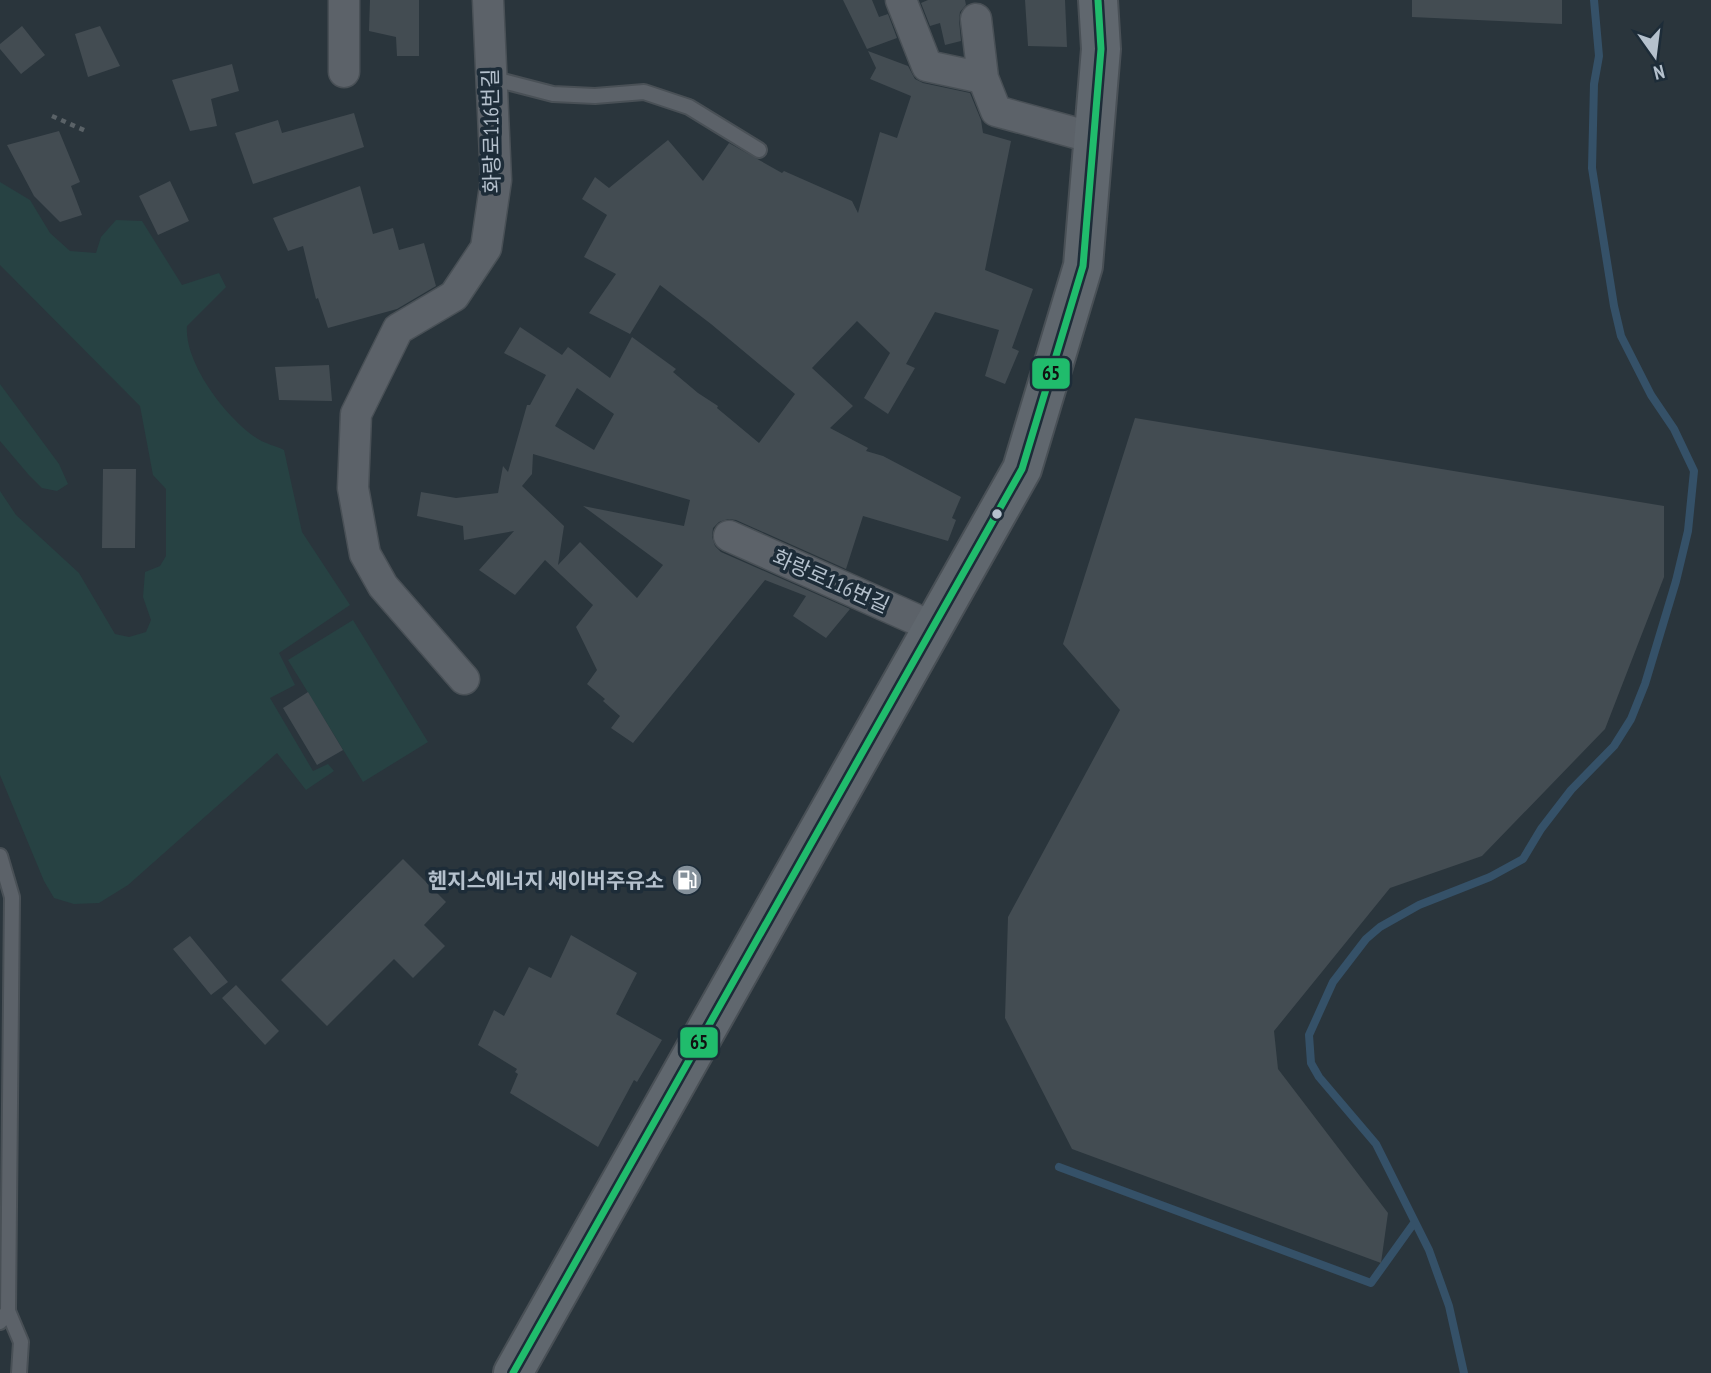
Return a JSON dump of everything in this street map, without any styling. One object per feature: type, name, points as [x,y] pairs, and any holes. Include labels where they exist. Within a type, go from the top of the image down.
[{"type":"main road","points":[[513,1373],[1022,469],[1083,266],[1101,49],[1098,0]]},
{"type":"street","points":[[344,0],[344,72]]},
{"type":"street","name":"화랑로116번길","points":[[464,679],[383,586],[365,555],[353,488],[356,414],[398,329],[453,296],[486,248],[496,180],[488,0]]},
{"type":"street","points":[[901,0],[928,66],[983,78]]},
{"type":"street","points":[[976,19],[983,78],[996,111],[1094,138]]},
{"type":"street","name":"화랑로116번길","points":[[729,536],[933,627]]},
{"type":"lane","points":[[491,78],[553,94],[596,96],[644,92],[689,107],[759,150]]},
{"type":"lane","points":[[0,856],[12,897],[4,1316],[21,1342],[19,1373]]},
{"type":"path","points":[[52,116],[86,131]]},
{"type":"green space","points":[[0,182],[30,200],[50,233],[70,251],[96,253],[101,237],[116,220],[142,221],[182,285],[219,273],[226,287],[187,326],[193,357],[210,390],[234,419],[258,439],[284,450],[302,532],[350,605],[279,653],[295,685],[270,698],[313,771],[328,764],[334,771],[306,790],[277,753],[128,885],[99,903],[74,904],[54,898],[44,881],[0,775],[0,491],[16,515],[79,573],[115,634],[129,637],[146,632],[151,620],[143,597],[145,572],[160,566],[166,556],[166,489],[153,475],[140,406],[0,265]]},
{"type":"green space","points":[[0,384],[59,464],[68,484],[57,491],[42,488],[0,441]]},
{"type":"green space","points":[[353,620],[428,742],[363,782],[288,660]]},
{"type":"building","points":[[370,0],[419,0],[419,56],[397,56],[396,37],[369,31]]},
{"type":"building","points":[[843,0],[872,0],[879,17],[888,14],[897,38],[867,49]]},
{"type":"building","points":[[928,0],[965,0],[966,5],[960,12],[959,20],[961,41],[945,45],[940,23],[930,26],[921,3]]},
{"type":"building","points":[[1025,0],[1065,0],[1067,47],[1028,46]]},
{"type":"building","points":[[1412,0],[1562,0],[1562,24],[1412,17]]},
{"type":"building","points":[[22,26],[45,55],[21,74],[0,49],[0,44]]},
{"type":"building","points":[[100,26],[120,66],[88,77],[75,34]]},
{"type":"building","points":[[868,51],[908,66],[915,79],[923,83],[970,93],[981,120],[983,133],[1011,141],[985,270],[1033,289],[1012,348],[1019,351],[1005,384],[985,376],[999,330],[935,312],[906,364],[915,368],[888,414],[864,398],[890,353],[857,321],[812,368],[853,406],[830,428],[868,448],[866,451],[883,456],[961,497],[952,518],[956,520],[948,541],[863,516],[846,569],[736,520],[719,522],[713,528],[712,537],[721,552],[850,609],[826,638],[793,616],[806,596],[765,580],[633,743],[611,728],[620,716],[587,684],[597,670],[576,627],[593,605],[545,560],[515,595],[479,570],[514,531],[464,540],[463,526],[417,516],[421,492],[456,498],[498,493],[503,466],[508,472],[527,405],[530,405],[546,375],[504,353],[520,327],[562,355],[568,347],[610,378],[632,337],[676,369],[673,372],[718,406],[717,408],[759,443],[795,394],[660,285],[630,334],[589,313],[616,274],[584,257],[607,215],[582,199],[595,177],[609,188],[668,140],[703,181],[729,143],[782,173],[784,171],[852,201],[858,213],[880,132],[897,138],[911,96],[870,79],[876,68]],"holes":[[[577,388],[614,414],[594,450],[555,426]],[[533,454],[690,500],[684,526],[583,506],[663,565],[637,598],[580,542],[558,565],[564,526],[522,486],[532,474]]]},
{"type":"building","points":[[232,64],[239,91],[211,99],[217,126],[190,131],[172,80]]},
{"type":"building","points":[[354,113],[364,147],[253,184],[235,133],[278,120],[282,133]]},
{"type":"building","points":[[59,131],[80,182],[71,186],[82,215],[60,222],[34,196],[7,145]]},
{"type":"building","points":[[170,181],[189,221],[158,235],[139,196]]},
{"type":"building","points":[[360,186],[373,234],[393,228],[399,250],[424,243],[436,286],[397,309],[328,328],[318,298],[316,299],[303,246],[288,251],[273,218]]},
{"type":"building","points":[[329,365],[332,401],[279,400],[275,367]]},
{"type":"building","points":[[1135,418],[1664,506],[1664,577],[1605,729],[1482,856],[1390,888],[1274,1031],[1278,1069],[1388,1213],[1381,1263],[1072,1149],[1005,1018],[1008,917],[1120,710],[1063,644]]},
{"type":"building","points":[[103,469],[136,469],[135,548],[102,548]]},
{"type":"building","points":[[308,692],[343,750],[317,765],[283,708]]},
{"type":"building","points":[[403,859],[446,902],[424,925],[445,946],[413,978],[394,959],[327,1026],[281,980]]},
{"type":"building","points":[[571,935],[637,973],[616,1014],[662,1040],[637,1082],[634,1080],[598,1147],[510,1093],[518,1074],[515,1072],[517,1069],[478,1045],[494,1010],[504,1016],[529,967],[551,978]]},
{"type":"building","points":[[190,936],[228,982],[211,995],[173,949]]},
{"type":"building","points":[[236,985],[279,1031],[265,1045],[222,998]]},
{"type":"waterway","points":[[1464,1373],[1449,1306],[1429,1250],[1376,1144],[1319,1077],[1311,1063],[1309,1035],[1333,982],[1366,939],[1380,927],[1419,905],[1490,877],[1523,859],[1541,829],[1571,790],[1614,746],[1631,719],[1645,684],[1676,581],[1688,531],[1694,471],[1674,429],[1651,395],[1621,336],[1614,306],[1592,168],[1594,84],[1599,56],[1594,0]]},
{"type":"waterway","points":[[1059,1167],[1371,1283],[1414,1223]]},
{"type":"transit line","name":"65","points":[[513,1373],[1022,469],[1083,266],[1101,49],[1098,0]]},
{"type":"place","name":"헨지스에너지 세이버주유소","points":[[687,880]]}]
